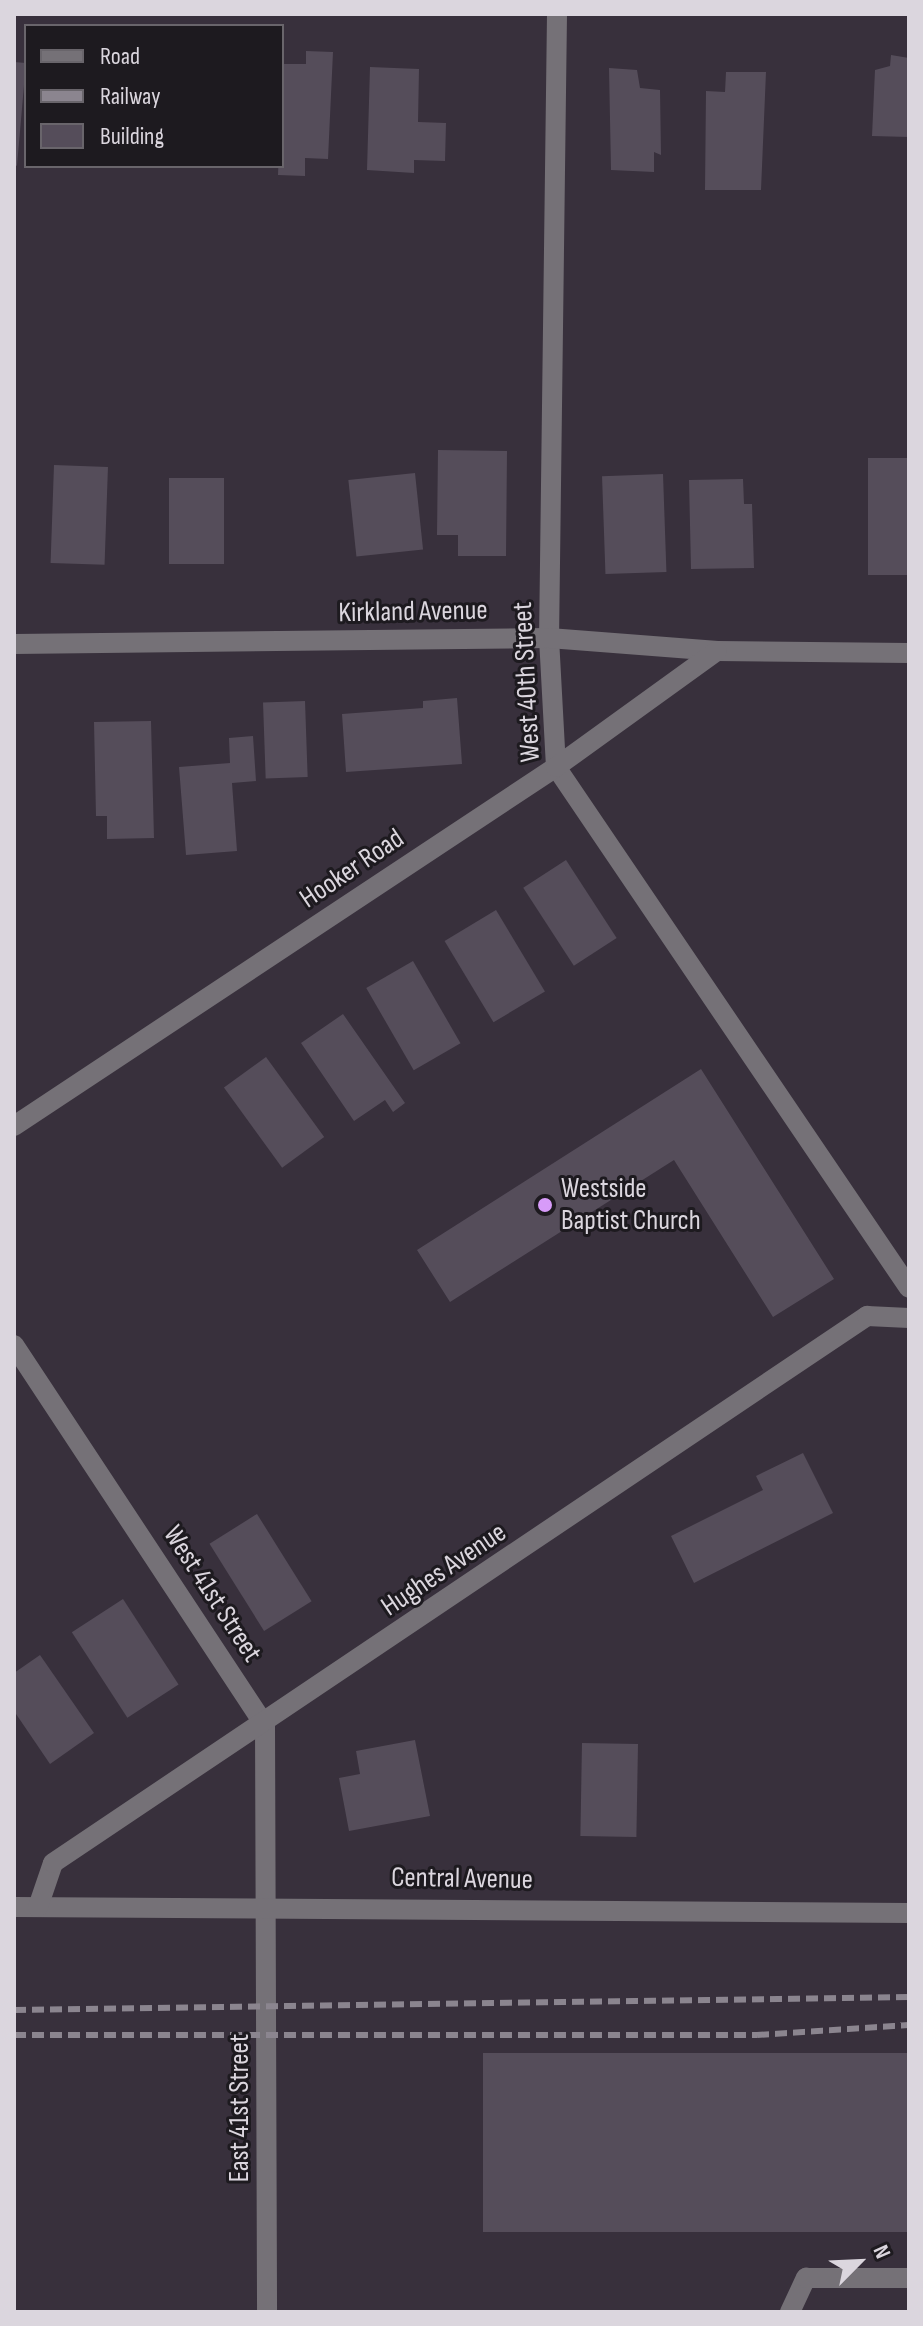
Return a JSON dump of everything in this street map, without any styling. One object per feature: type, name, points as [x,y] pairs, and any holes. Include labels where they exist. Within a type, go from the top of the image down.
[{"type":"street","name":"West 40th Street","points":[[557,14],[549,638],[556,767],[909,1288]]},
{"type":"street","name":"Kirkland Avenue","points":[[14,644],[549,638],[717,651],[909,653]]},
{"type":"street","name":"Hooker Road","points":[[14,1126],[556,767],[717,651]]},
{"type":"street","name":"Hughes Avenue","points":[[38,1907],[53,1863],[265,1725],[867,1316],[909,1318]]},
{"type":"street","name":"West 41st Street","points":[[14,1345],[265,1725]]},
{"type":"street","points":[[265,1725],[268,1905]]},
{"type":"street","name":"Central Avenue","points":[[14,1907],[268,1905],[909,1913]]},
{"type":"street","name":"East 41st Street","points":[[267,2312],[268,1905]]},
{"type":"street","points":[[790,2312],[806,2278],[909,2278]]},
{"type":"building","points":[[306,51],[333,52],[328,159],[305,158],[305,176],[278,175],[278,168],[284,168],[284,64],[306,64]]},
{"type":"building","points":[[891,55],[909,58],[909,137],[872,136],[875,70],[890,66]]},
{"type":"building","points":[[14,62],[24,63],[17,166],[14,165]]},
{"type":"building","points":[[370,67],[419,69],[418,122],[446,123],[445,161],[414,160],[414,173],[367,170]]},
{"type":"building","points":[[609,68],[637,70],[640,88],[660,90],[661,155],[654,152],[654,172],[611,170]]},
{"type":"building","points":[[726,72],[766,72],[761,190],[705,190],[706,91],[725,92]]},
{"type":"building","points":[[438,450],[507,451],[506,556],[458,556],[458,535],[437,535]]},
{"type":"building","points":[[868,458],[909,458],[909,575],[868,575]]},
{"type":"building","points":[[54,465],[108,467],[105,565],[51,563]]},
{"type":"building","points":[[415,473],[423,550],[356,557],[348,480]]},
{"type":"building","points":[[663,474],[666,572],[605,574],[602,476]]},
{"type":"building","points":[[169,478],[224,478],[224,564],[169,564]]},
{"type":"building","points":[[743,479],[744,504],[752,504],[754,568],[691,569],[689,480]]},
{"type":"building","points":[[457,698],[462,764],[346,772],[342,714],[423,708],[423,701]]},
{"type":"building","points":[[305,701],[308,777],[266,778],[263,702]]},
{"type":"building","points":[[151,721],[154,838],[107,839],[107,816],[96,816],[94,722]]},
{"type":"building","points":[[253,736],[256,781],[232,783],[237,851],[186,855],[179,767],[230,763],[229,738]]},
{"type":"building","points":[[566,860],[617,938],[574,966],[523,888]]},
{"type":"building","points":[[496,910],[545,991],[493,1022],[445,941]]},
{"type":"building","points":[[413,961],[460,1043],[414,1070],[366,988]]},
{"type":"building","points":[[343,1014],[405,1103],[393,1112],[385,1100],[354,1121],[301,1043]]},
{"type":"building","points":[[266,1057],[324,1137],[282,1168],[224,1088]]},
{"type":"building","name":"Westside Baptist Church","points":[[701,1069],[834,1279],[773,1317],[674,1160],[450,1302],[417,1250]]},
{"type":"building","points":[[803,1453],[833,1513],[694,1583],[671,1536],[763,1490],[756,1476]]},
{"type":"building","points":[[257,1514],[312,1601],[264,1631],[210,1544]]},
{"type":"building","points":[[123,1599],[179,1685],[127,1718],[72,1632]]},
{"type":"building","points":[[40,1655],[94,1733],[50,1764],[14,1711],[14,1673]]},
{"type":"building","points":[[415,1740],[430,1816],[349,1831],[339,1778],[360,1774],[356,1751]]},
{"type":"building","points":[[582,1743],[638,1744],[636,1837],[580,1836]]},
{"type":"building","points":[[483,2053],[909,2053],[909,2232],[483,2232]]},
{"type":"railway","points":[[14,2010],[909,1997]]},
{"type":"railway","points":[[14,2035],[757,2035],[909,2025]]},
{"type":"place","name":"Westside Baptist Church","points":[[545,1205]]}]
